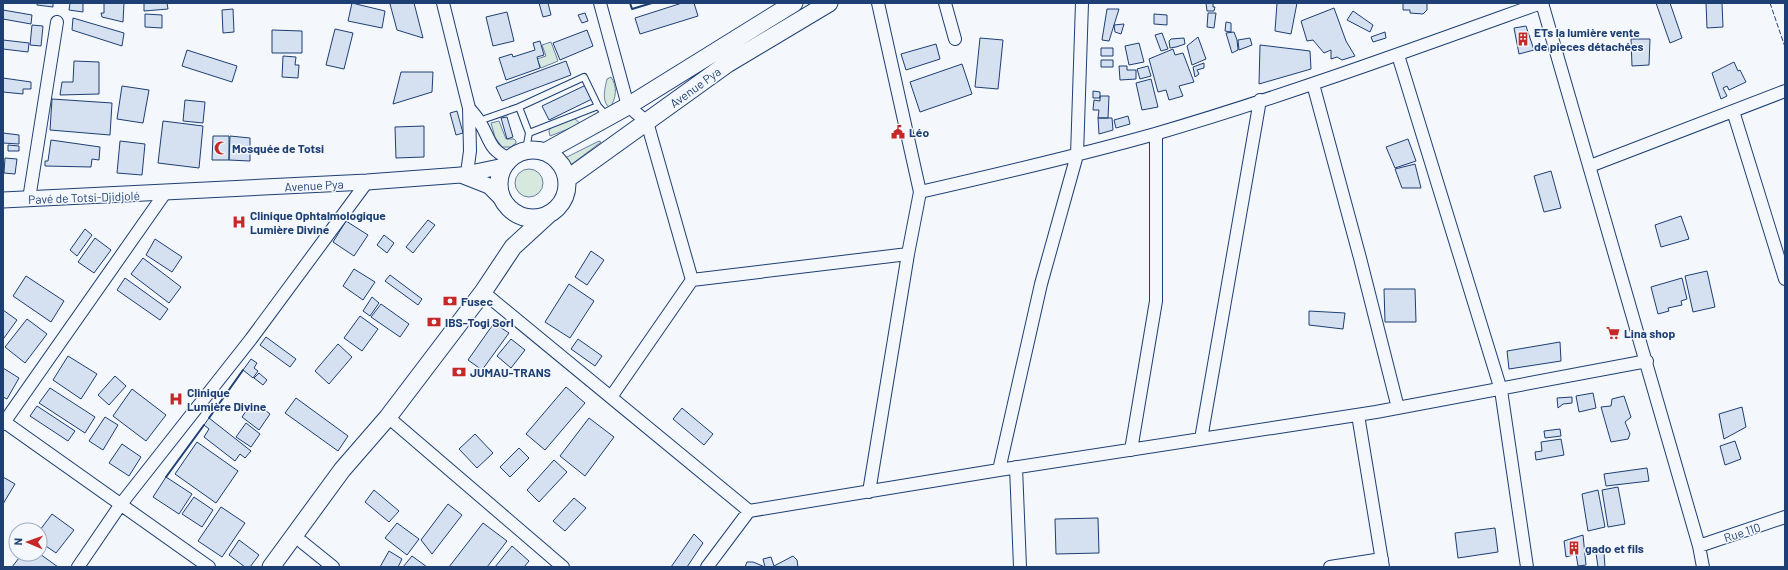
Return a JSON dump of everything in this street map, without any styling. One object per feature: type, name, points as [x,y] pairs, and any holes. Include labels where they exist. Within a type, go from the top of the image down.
[{"type":"main road","name":"Avenue Pya","points":[[545,152],[603,111],[628,106],[794,3]]},
{"type":"main road","name":"Avenue Pya","points":[[567,179],[727,64],[829,3]]},
{"type":"main road","points":[[271,567],[342,470],[388,417],[483,292],[513,247],[557,208],[563,200],[567,179],[563,167],[555,158],[545,152],[535,149],[526,150],[517,154],[507,162],[500,177],[499,189],[503,200],[513,212],[521,216],[530,218],[549,214]]},
{"type":"main road","points":[[513,247],[521,216]]},
{"type":"main road","points":[[284,567],[348,476],[367,440]]},
{"type":"street","points":[[443,3],[469,108],[470,151],[464,174],[488,186],[503,200]]},
{"type":"street","points":[[600,3],[628,106],[647,122],[692,280]]},
{"type":"street","points":[[869,492],[908,254],[920,192],[878,3]]},
{"type":"street","points":[[945,3],[955,39]]},
{"type":"street","points":[[999,470],[1038,299],[1077,155],[1082,3]]},
{"type":"street","points":[[920,192],[1077,155],[1156,134],[1313,84],[1542,3],[1647,362],[1699,546],[1703,567]]},
{"type":"street","points":[[29,199],[57,22]]},
{"type":"street","points":[[1398,55],[1501,390],[1527,567]]},
{"type":"street","points":[[1313,84],[1360,258],[1398,408]]},
{"type":"street","points":[[1590,166],[1785,91]]},
{"type":"street","points":[[1202,439],[1260,100]]},
{"type":"street","points":[[469,108],[479,121],[493,149],[507,162]]},
{"type":"street","points":[[1733,111],[1785,279]]},
{"type":"street","points":[[1131,450],[1156,301],[1156,134]]},
{"type":"street","name":"Avenue Pya","points":[[165,193],[367,182],[464,174],[507,162]]},
{"type":"street","points":[[78,567],[121,504],[251,339],[367,182]]},
{"type":"street","points":[[165,193],[4,422],[210,567]]},
{"type":"street","name":"Pavé de Totsi-Djidjolé","points":[[3,200],[165,193]]},
{"type":"street","points":[[611,397],[692,280],[908,254]]},
{"type":"street","points":[[483,292],[749,511]]},
{"type":"street","points":[[707,567],[749,511],[1016,467],[1358,415],[1501,390],[1647,362]]},
{"type":"street","points":[[1330,567],[1383,563],[1358,415]]},
{"type":"street","points":[[388,417],[563,567]]},
{"type":"street","points":[[1016,467],[1020,567]]},
{"type":"street","name":"Rue 110","points":[[1699,546],[1785,518]]},
{"type":"street","points":[[302,542],[333,567]]},
{"type":"lane","points":[[479,121],[519,107],[584,78],[603,111],[582,112],[565,116],[529,134]]},
{"type":"lane","points":[[566,86],[570,92]]},
{"type":"lane","points":[[550,93],[555,100]]},
{"type":"lane","points":[[578,106],[582,112]]},
{"type":"lane","points":[[519,107],[529,134],[526,150]]},
{"type":"shaded area","points":[[551,42],[558,61],[541,68],[537,59],[546,56],[542,45]]},
{"type":"shaded area","points":[[611,77],[615,85],[615,92],[614,100],[610,108],[605,102],[604,95],[607,79]]},
{"type":"shaded area","points":[[574,118],[581,124],[550,136],[549,131],[551,127]]},
{"type":"shaded area","points":[[499,121],[506,139],[514,139],[516,141],[516,143],[511,147],[502,147],[495,137],[491,123]]},
{"type":"shaded area","points":[[599,141],[601,142],[572,164],[570,164],[565,158]]},
{"type":"shaded area","points":[[529,169],[539,173],[543,183],[539,193],[529,197],[519,193],[515,183],[519,173]]},
{"type":"building","points":[[37,3],[53,3],[53,7],[37,5]]},
{"type":"building","points":[[70,3],[83,3],[83,12],[69,10]]},
{"type":"building","points":[[104,3],[124,3],[123,22],[102,17],[101,13],[104,13]]},
{"type":"building","points":[[144,3],[167,3],[168,9],[144,11]]},
{"type":"building","points":[[352,3],[385,11],[382,28],[348,21]]},
{"type":"building","points":[[414,3],[423,38],[397,30],[390,4]]},
{"type":"building","points":[[539,3],[548,3],[551,15],[543,17]]},
{"type":"building","points":[[682,3],[694,3],[698,16],[640,34],[635,18]]},
{"type":"building","points":[[1206,3],[1213,3],[1213,7],[1215,7],[1214,11],[1207,11]]},
{"type":"building","points":[[1277,3],[1297,3],[1291,34],[1275,31]]},
{"type":"building","points":[[1403,3],[1427,3],[1427,10],[1423,14],[1410,13],[1410,10],[1403,10]]},
{"type":"building","points":[[1656,3],[1670,3],[1682,38],[1670,43]]},
{"type":"building","points":[[1706,3],[1722,3],[1723,27],[1707,28]]},
{"type":"building","points":[[1334,8],[1346,41],[1355,56],[1342,60],[1337,57],[1331,59],[1331,50],[1324,53],[1313,40],[1307,41],[1301,21]]},
{"type":"building","points":[[233,9],[234,32],[223,33],[222,10]]},
{"type":"building","points":[[1107,9],[1119,9],[1109,41],[1102,40]]},
{"type":"building","points":[[3,10],[32,15],[31,24],[3,19]]},
{"type":"building","points":[[1353,11],[1373,25],[1370,32],[1347,20]]},
{"type":"building","points":[[507,12],[514,41],[493,46],[486,17]]},
{"type":"building","points":[[585,13],[588,21],[582,23],[578,15]]},
{"type":"building","points":[[1208,13],[1216,13],[1214,28],[1207,27]]},
{"type":"building","points":[[145,14],[162,15],[162,28],[145,27]]},
{"type":"building","points":[[1154,14],[1167,15],[1167,25],[1154,24]]},
{"type":"building","points":[[73,18],[124,33],[122,46],[72,30]]},
{"type":"building","points":[[1226,22],[1231,23],[1231,32],[1225,31]]},
{"type":"building","points":[[1124,24],[1121,34],[1115,32],[1114,25]]},
{"type":"building","points":[[32,25],[43,26],[41,46],[30,45]]},
{"type":"building","name":"ETs la lumière vente de pieces détachées","points":[[1526,26],[1534,50],[1519,54],[1514,28]]},
{"type":"building","points":[[335,29],[353,33],[344,69],[326,65]]},
{"type":"building","points":[[272,30],[302,31],[302,53],[272,53]]},
{"type":"building","points":[[587,30],[593,46],[560,60],[553,43]]},
{"type":"building","points":[[1234,32],[1238,50],[1232,53],[1226,33]]},
{"type":"building","points":[[1385,32],[1386,38],[1373,42],[1371,37]]},
{"type":"building","points":[[1162,33],[1168,49],[1161,51],[1155,35]]},
{"type":"building","points":[[1198,37],[1206,59],[1192,65],[1187,46]]},
{"type":"building","points":[[980,38],[1003,40],[998,89],[975,87]]},
{"type":"building","points":[[1184,38],[1185,44],[1170,48],[1169,41],[1171,39]]},
{"type":"building","points":[[1250,38],[1252,45],[1239,50],[1238,40]]},
{"type":"building","points":[[1631,39],[1650,39],[1649,65],[1632,66]]},
{"type":"building","points":[[3,40],[29,43],[28,52],[3,49]]},
{"type":"building","points":[[540,41],[544,55],[537,57],[540,68],[506,80],[499,58],[512,54],[513,57],[535,50],[533,43]]},
{"type":"building","points":[[1139,43],[1144,62],[1129,65],[1125,46]]},
{"type":"building","points":[[936,44],[940,59],[906,70],[901,54]]},
{"type":"building","points":[[1260,45],[1310,51],[1311,69],[1259,84]]},
{"type":"building","points":[[1101,48],[1113,48],[1113,56],[1101,56]]},
{"type":"building","points":[[1173,49],[1175,55],[1183,53],[1194,82],[1179,86],[1183,96],[1169,100],[1166,90],[1158,92],[1149,59]]},
{"type":"building","points":[[187,50],[237,66],[232,82],[182,66]]},
{"type":"building","points":[[283,56],[296,57],[295,65],[299,65],[298,78],[282,77]]},
{"type":"building","points":[[1101,60],[1113,60],[1113,67],[1101,67]]},
{"type":"building","points":[[74,61],[99,62],[99,94],[60,95],[62,82],[73,82]]},
{"type":"building","points":[[566,61],[571,75],[502,101],[496,87]]},
{"type":"building","points":[[1734,62],[1738,71],[1740,70],[1746,82],[1729,90],[1727,86],[1723,88],[1727,96],[1721,99],[1712,73]]},
{"type":"building","points":[[1204,63],[1204,68],[1197,70],[1199,74],[1195,77],[1193,67]]},
{"type":"building","points":[[962,64],[972,94],[920,112],[910,82]]},
{"type":"building","points":[[1119,66],[1127,66],[1127,70],[1136,70],[1136,79],[1120,80]]},
{"type":"building","points":[[1148,66],[1151,76],[1140,79],[1137,69]]},
{"type":"building","points":[[401,72],[433,72],[432,92],[393,104]]},
{"type":"building","points":[[3,78],[31,82],[31,89],[23,89],[23,94],[3,92]]},
{"type":"building","points":[[1151,79],[1158,107],[1142,110],[1136,83]]},
{"type":"building","points":[[586,85],[592,99],[549,120],[542,106]]},
{"type":"building","points":[[122,86],[149,90],[143,123],[117,119]]},
{"type":"building","points":[[1093,91],[1100,92],[1100,98],[1093,98]]},
{"type":"building","points":[[1100,96],[1109,96],[1108,118],[1098,118],[1099,110],[1093,110],[1094,100],[1100,101]]},
{"type":"building","points":[[52,99],[112,103],[110,135],[50,130]]},
{"type":"building","points":[[185,100],[205,102],[203,123],[183,121]]},
{"type":"building","points":[[457,111],[463,133],[456,135],[450,113]]},
{"type":"building","points":[[1128,116],[1130,124],[1116,128],[1114,120]]},
{"type":"building","points":[[507,117],[513,137],[507,139],[501,118]]},
{"type":"building","points":[[1098,118],[1112,118],[1113,130],[1099,134]]},
{"type":"building","points":[[163,121],[203,126],[199,168],[158,163]]},
{"type":"building","points":[[424,126],[424,157],[396,158],[395,127]]},
{"type":"building","points":[[3,133],[19,135],[19,144],[3,143]]},
{"type":"building","name":"Mosquée de Totsi","points":[[213,136],[229,136],[229,160],[212,160]]},
{"type":"building","points":[[230,136],[250,138],[250,161],[229,160]]},
{"type":"building","points":[[1408,139],[1416,161],[1395,168],[1386,147]]},
{"type":"building","points":[[51,140],[100,147],[99,160],[92,159],[91,167],[45,166],[45,161],[48,161]]},
{"type":"building","points":[[120,141],[145,144],[142,175],[117,173]]},
{"type":"building","points":[[8,145],[19,146],[19,151],[8,151]]},
{"type":"building","points":[[5,158],[17,159],[15,174],[4,173]]},
{"type":"building","points":[[1415,164],[1421,188],[1402,188],[1395,169]]},
{"type":"building","points":[[1551,171],[1561,208],[1544,212],[1534,176]]},
{"type":"building","points":[[1681,216],[1689,239],[1661,247],[1655,225]]},
{"type":"building","points":[[428,220],[435,225],[413,253],[406,247]]},
{"type":"building","points":[[346,221],[368,235],[354,256],[333,242]]},
{"type":"building","points":[[85,229],[92,235],[77,256],[70,250]]},
{"type":"building","points":[[384,235],[394,243],[387,253],[377,245]]},
{"type":"building","points":[[95,238],[111,250],[94,273],[78,262]]},
{"type":"building","points":[[155,239],[182,257],[172,272],[146,255]]},
{"type":"building","points":[[591,251],[604,260],[587,285],[575,277]]},
{"type":"building","points":[[143,258],[181,287],[169,303],[131,274]]},
{"type":"building","points":[[354,269],[375,282],[363,300],[343,286]]},
{"type":"building","points":[[1707,271],[1715,307],[1693,312],[1685,276]]},
{"type":"building","points":[[390,275],[422,299],[418,305],[385,281]]},
{"type":"building","points":[[26,276],[64,301],[51,322],[13,296]]},
{"type":"building","points":[[125,278],[168,309],[160,320],[117,290]]},
{"type":"building","points":[[1682,278],[1687,299],[1681,301],[1682,305],[1668,308],[1669,311],[1658,314],[1651,287]]},
{"type":"building","points":[[569,284],[594,301],[570,338],[545,322]]},
{"type":"building","points":[[1384,289],[1415,289],[1416,322],[1385,322]]},
{"type":"building","points":[[372,297],[379,303],[370,316],[363,311]]},
{"type":"building","points":[[381,304],[409,324],[400,337],[371,317]]},
{"type":"building","points":[[3,310],[17,320],[4,338],[3,338]]},
{"type":"building","points":[[1309,311],[1345,313],[1343,329],[1309,325]]},
{"type":"building","points":[[360,316],[378,329],[362,351],[344,338]]},
{"type":"building","points":[[27,319],[47,334],[25,363],[5,347]]},
{"type":"building","points":[[494,323],[509,333],[482,370],[468,360]]},
{"type":"building","points":[[266,337],[296,359],[290,367],[260,345]]},
{"type":"building","points":[[511,339],[525,350],[511,368],[497,356]]},
{"type":"building","points":[[578,339],[602,356],[595,366],[571,349]]},
{"type":"building","points":[[1560,342],[1561,361],[1509,369],[1507,351]]},
{"type":"building","points":[[338,344],[352,357],[329,384],[315,371]]},
{"type":"building","points":[[68,356],[97,374],[81,399],[53,380]]},
{"type":"building","points":[[251,359],[257,363],[254,368],[258,371],[253,378],[243,370]]},
{"type":"building","points":[[3,368],[19,378],[7,399],[3,397]]},
{"type":"building","points":[[259,373],[267,380],[263,385],[254,378]]},
{"type":"building","points":[[115,376],[126,386],[109,405],[98,395]]},
{"type":"building","points":[[566,387],[585,403],[545,450],[526,434]]},
{"type":"building","points":[[50,388],[95,417],[85,433],[39,403]]},
{"type":"building","points":[[132,389],[166,415],[146,441],[113,416]]},
{"type":"building","points":[[1593,393],[1596,408],[1579,412],[1576,396]]},
{"type":"building","points":[[1624,396],[1631,417],[1625,422],[1630,434],[1628,439],[1611,442],[1601,407],[1611,406],[1612,399]]},
{"type":"building","points":[[1572,397],[1572,403],[1563,404],[1558,408],[1557,398]]},
{"type":"building","points":[[296,398],[348,436],[338,451],[285,413]]},
{"type":"building","points":[[251,404],[257,409],[260,406],[270,414],[259,430],[242,417]]},
{"type":"building","points":[[37,406],[75,431],[68,441],[30,416]]},
{"type":"building","points":[[1742,407],[1746,427],[1724,439],[1719,414]]},
{"type":"building","points":[[682,408],[713,434],[704,445],[673,419]]},
{"type":"building","points":[[105,417],[118,425],[103,450],[89,441]]},
{"type":"building","points":[[209,418],[251,451],[245,458],[240,454],[235,461],[204,437],[209,429],[204,425]]},
{"type":"building","points":[[589,418],[614,437],[585,476],[560,456]]},
{"type":"building","points":[[246,423],[260,434],[251,447],[236,437]]},
{"type":"building","points":[[1560,429],[1561,436],[1545,438],[1544,431]]},
{"type":"building","points":[[475,434],[493,453],[477,468],[459,449]]},
{"type":"building","points":[[1561,439],[1564,455],[1536,460],[1535,452],[1542,451],[1541,442]]},
{"type":"building","points":[[1735,441],[1741,459],[1725,465],[1720,446]]},
{"type":"building","points":[[197,442],[238,471],[216,503],[175,474]]},
{"type":"building","points":[[122,444],[141,457],[129,476],[109,463]]},
{"type":"building","points":[[519,448],[529,458],[510,477],[500,467]]},
{"type":"building","points":[[554,460],[567,472],[539,502],[527,490]]},
{"type":"building","points":[[1647,468],[1649,481],[1606,486],[1604,474]]},
{"type":"building","points":[[3,477],[15,484],[3,504]]},
{"type":"building","points":[[166,477],[192,494],[179,514],[153,497]]},
{"type":"building","points":[[1618,487],[1625,524],[1608,527],[1602,490]]},
{"type":"building","points":[[374,490],[399,511],[389,522],[365,502]]},
{"type":"building","points":[[1598,490],[1605,527],[1588,531],[1582,494]]},
{"type":"building","points":[[194,497],[213,510],[202,527],[182,514]]},
{"type":"building","points":[[574,498],[586,508],[565,531],[553,521]]},
{"type":"building","points":[[448,504],[462,515],[432,554],[421,540]]},
{"type":"building","points":[[221,507],[245,523],[222,557],[198,541]]},
{"type":"building","points":[[52,514],[74,530],[56,553],[48,548],[48,522],[46,522]]},
{"type":"building","points":[[1098,518],[1099,553],[1056,554],[1055,519]]},
{"type":"building","points":[[397,523],[419,539],[407,555],[385,538]]},
{"type":"building","points":[[483,523],[507,541],[487,567],[449,567]]},
{"type":"building","points":[[1495,528],[1498,552],[1458,558],[1455,533]]},
{"type":"building","points":[[694,534],[703,543],[687,567],[671,567]]},
{"type":"building","name":"gado et fils","points":[[1583,535],[1586,565],[1578,566],[1576,554],[1566,557],[1564,541]]},
{"type":"building","points":[[239,540],[259,555],[250,567],[245,567],[229,555]]},
{"type":"building","points":[[512,546],[529,561],[524,567],[495,567]]},
{"type":"building","points":[[389,551],[402,559],[398,567],[380,567]]},
{"type":"building","points":[[1596,553],[1604,553],[1605,567],[1598,567]]},
{"type":"building","points":[[412,556],[427,567],[403,567]]},
{"type":"building","points":[[793,556],[797,560],[798,567],[765,567],[763,559],[771,557],[774,566]]},
{"type":"building","points":[[48,560],[58,567],[12,567],[16,562],[48,562]]},
{"type":"building","points":[[747,562],[753,562],[765,567],[745,567]]},
{"type":"fence","points":[[1770,3],[1785,47]]},
{"type":"wall","points":[[630,3],[632,9],[652,3]]},
{"type":"wall","points":[[209,418],[243,370]]},
{"type":"wall","points":[[166,477],[204,425]]},
{"type":"place","name":"ETs la lumière vente de pieces détachées","points":[[1523,39]]},
{"type":"place","name":"Léo","points":[[898,132]]},
{"type":"place","name":"Mosquée de Totsi","points":[[221,148]]},
{"type":"place","name":"Clinique Ophtalmologique Lumière Divine","points":[[239,222]]},
{"type":"place","name":"Fusec","points":[[450,301]]},
{"type":"place","name":"IBS-Togi Sorl","points":[[434,322]]},
{"type":"place","name":"Lina shop","points":[[1613,333]]},
{"type":"place","name":"JUMAU-TRANS","points":[[459,372]]},
{"type":"place","name":"Clinique Lumière Divine","points":[[176,399]]},
{"type":"place","name":"gado et fils","points":[[1574,548]]}]
